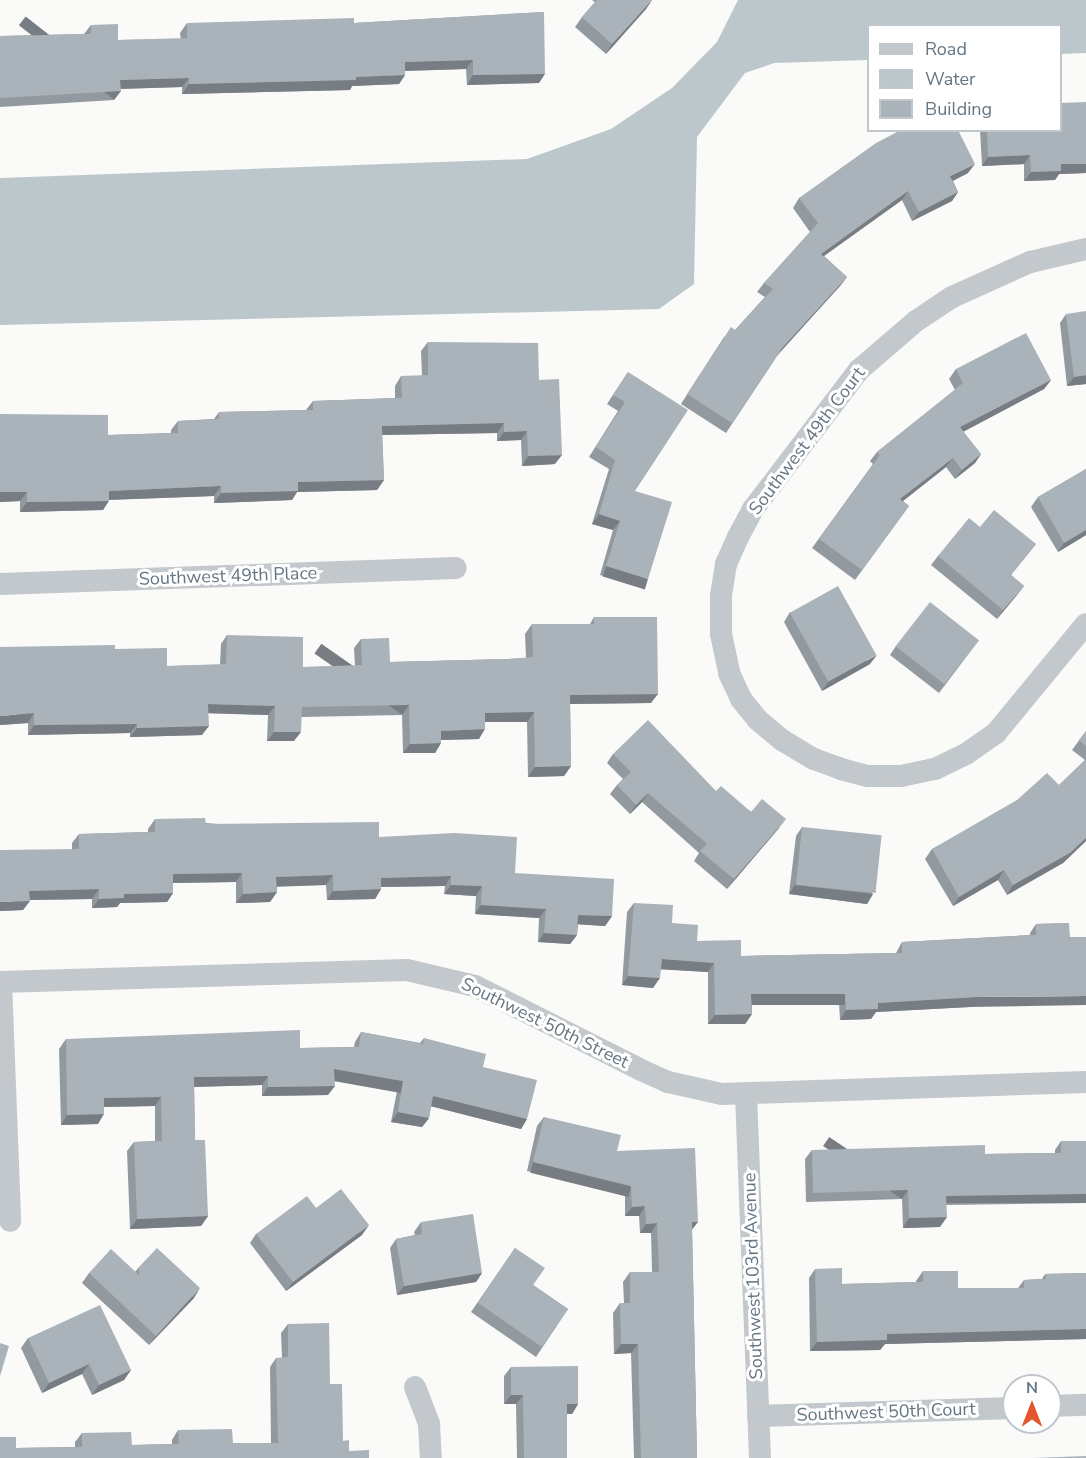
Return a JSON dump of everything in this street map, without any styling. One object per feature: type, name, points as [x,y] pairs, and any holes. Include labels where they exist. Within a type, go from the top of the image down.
[{"type":"street","name":"Southwest 49th Court","points":[[1086,249],[1030,262],[990,278],[916,321],[859,370],[753,508],[726,564],[721,634],[729,674],[741,699],[758,720],[814,759],[868,776],[901,776],[935,769],[966,754],[996,733],[1086,624]]},
{"type":"street","name":"Southwest 49th Place","points":[[0,584],[456,568]]},
{"type":"street","name":"Southwest 50th Street","points":[[0,982],[323,970],[429,973],[475,986],[668,1083],[722,1095],[1086,1082]]},
{"type":"street","points":[[0,982],[10,1221]]},
{"type":"street","name":"Southwest 103rd Avenue","points":[[746,1095],[760,1458]]},
{"type":"street","points":[[416,1387],[429,1424],[431,1458]]},
{"type":"street","points":[[1062,1406],[1086,1405]]},
{"type":"street","name":"Southwest 50th Court","points":[[758,1416],[1002,1408]]},
{"type":"water","points":[[738,0],[1086,0],[1086,53],[1062,54],[1062,24],[867,24],[867,60],[774,63],[745,73],[697,137],[694,284],[659,309],[0,325],[0,178],[527,159],[611,129],[672,88],[717,42]]},
{"type":"building","points":[[597,0],[652,0],[612,44],[582,17]]},
{"type":"building","points":[[544,12],[545,74],[473,75],[473,60],[405,62],[405,75],[356,77],[356,80],[189,84],[189,78],[120,80],[121,91],[0,98],[0,36],[91,34],[91,25],[118,24],[118,40],[187,38],[187,23],[354,18],[354,23]]},
{"type":"building","points":[[1086,102],[1086,164],[1061,164],[1061,171],[1031,172],[1030,155],[988,157],[987,132],[1062,132],[1062,103]]},
{"type":"building","points":[[897,132],[959,132],[975,164],[950,176],[958,192],[919,212],[908,191],[821,254],[847,277],[782,348],[732,423],[687,394],[731,327],[735,330],[773,289],[764,283],[818,223],[799,198],[876,143]]},
{"type":"building","points":[[1086,311],[1086,375],[1074,377],[1066,314]]},
{"type":"building","points":[[1026,333],[1051,380],[960,427],[981,454],[962,470],[953,458],[900,499],[909,506],[862,570],[819,539],[880,455],[877,452],[963,383],[956,369]]},
{"type":"building","points":[[428,342],[538,343],[539,380],[559,379],[562,455],[528,456],[527,431],[504,432],[504,423],[382,426],[384,480],[298,482],[298,491],[221,493],[221,486],[109,491],[109,501],[27,502],[27,492],[0,492],[0,414],[108,415],[108,435],[178,433],[178,421],[219,419],[219,412],[313,410],[313,401],[402,398],[401,376],[428,375]]},
{"type":"building","points":[[628,372],[688,410],[635,491],[672,502],[648,579],[606,566],[620,521],[599,514],[615,460],[596,447],[625,402],[613,395]]},
{"type":"building","points":[[1086,469],[1086,530],[1064,543],[1038,497]]},
{"type":"building","points":[[994,510],[1036,544],[1011,575],[1024,586],[1003,610],[938,556],[969,518],[980,527]]},
{"type":"building","points":[[838,586],[876,655],[828,682],[790,613]]},
{"type":"building","points":[[930,602],[979,640],[944,684],[896,646]]},
{"type":"building","points":[[594,617],[657,617],[658,694],[570,695],[571,766],[535,767],[534,712],[485,713],[485,729],[441,731],[441,743],[410,744],[409,705],[302,707],[301,732],[274,732],[275,706],[208,704],[209,726],[137,728],[137,724],[34,725],[34,713],[0,716],[0,647],[115,645],[115,649],[167,648],[167,666],[226,664],[227,635],[303,637],[303,667],[362,665],[361,639],[389,638],[390,662],[508,659],[533,657],[532,624],[594,624]]},
{"type":"building","points":[[648,720],[716,791],[721,786],[751,812],[762,799],[786,819],[734,879],[700,851],[707,844],[648,793],[636,805],[617,785],[631,772],[613,754]]},
{"type":"building","points":[[1086,731],[1086,746],[1079,740]]},
{"type":"building","points":[[1086,760],[1086,838],[1070,853],[1013,885],[1004,870],[959,897],[932,849],[1017,800],[1047,773],[1059,785]]},
{"type":"building","points":[[205,818],[206,824],[379,822],[379,837],[454,833],[517,837],[515,873],[614,879],[612,916],[578,915],[577,935],[544,933],[546,909],[481,905],[482,886],[451,885],[451,876],[381,878],[381,889],[333,891],[333,875],[276,877],[277,892],[243,894],[242,873],[173,874],[173,893],[124,894],[124,898],[99,899],[99,889],[29,891],[30,901],[0,902],[0,850],[79,849],[79,834],[155,832],[155,819]]},
{"type":"building","points":[[802,827],[882,835],[875,893],[796,885]]},
{"type":"building","points":[[634,903],[673,905],[672,923],[698,925],[697,941],[741,940],[741,956],[902,953],[902,942],[1036,935],[1036,924],[1069,923],[1070,937],[1086,937],[1086,996],[977,997],[878,1003],[878,1009],[846,1010],[845,994],[751,994],[752,1014],[715,1015],[714,963],[662,959],[660,978],[628,976]]},
{"type":"building","points":[[300,1030],[300,1048],[359,1047],[361,1032],[423,1044],[424,1038],[486,1054],[483,1067],[537,1080],[527,1119],[433,1096],[429,1118],[398,1112],[403,1081],[334,1069],[335,1086],[268,1087],[268,1076],[194,1077],[195,1140],[205,1140],[208,1216],[137,1219],[134,1142],[162,1141],[161,1097],[104,1098],[104,1114],[67,1115],[66,1039]]},
{"type":"building","points":[[544,1117],[621,1135],[617,1151],[695,1148],[698,1222],[692,1222],[697,1458],[641,1458],[638,1344],[621,1344],[620,1303],[630,1303],[630,1272],[659,1272],[657,1223],[646,1224],[645,1206],[632,1207],[631,1186],[533,1162]]},
{"type":"building","points":[[1061,1141],[1086,1141],[1086,1194],[946,1196],[947,1217],[909,1218],[908,1190],[813,1193],[812,1150],[985,1145],[985,1154],[1061,1153]]},
{"type":"building","points":[[341,1189],[369,1225],[293,1282],[256,1234],[307,1196],[316,1208]]},
{"type":"building","points":[[473,1214],[482,1273],[404,1286],[396,1239],[422,1234],[421,1222]]},
{"type":"building","points":[[157,1248],[200,1288],[156,1336],[89,1273],[111,1249],[139,1275],[139,1267]]},
{"type":"building","points":[[515,1248],[545,1268],[533,1285],[568,1309],[542,1347],[478,1303]]},
{"type":"building","points":[[842,1268],[842,1284],[923,1282],[923,1271],[958,1271],[958,1288],[1024,1288],[1024,1280],[1046,1279],[1045,1274],[1086,1273],[1086,1329],[887,1334],[887,1340],[817,1342],[815,1269]]},
{"type":"building","points":[[100,1305],[131,1370],[99,1385],[89,1364],[49,1383],[28,1338]]},
{"type":"building","points":[[329,1323],[330,1384],[342,1384],[343,1441],[349,1440],[349,1451],[369,1450],[369,1458],[0,1458],[0,1437],[16,1437],[16,1448],[82,1447],[82,1433],[131,1432],[132,1445],[179,1444],[178,1430],[232,1429],[233,1443],[278,1443],[276,1358],[288,1357],[288,1324]]},
{"type":"building","points":[[0,1343],[9,1346],[0,1376]]},
{"type":"building","points":[[578,1366],[578,1404],[567,1404],[567,1458],[524,1458],[523,1395],[511,1395],[511,1367]]},
{"type":"building","points":[[1086,1456],[1086,1458],[1033,1458]]}]
